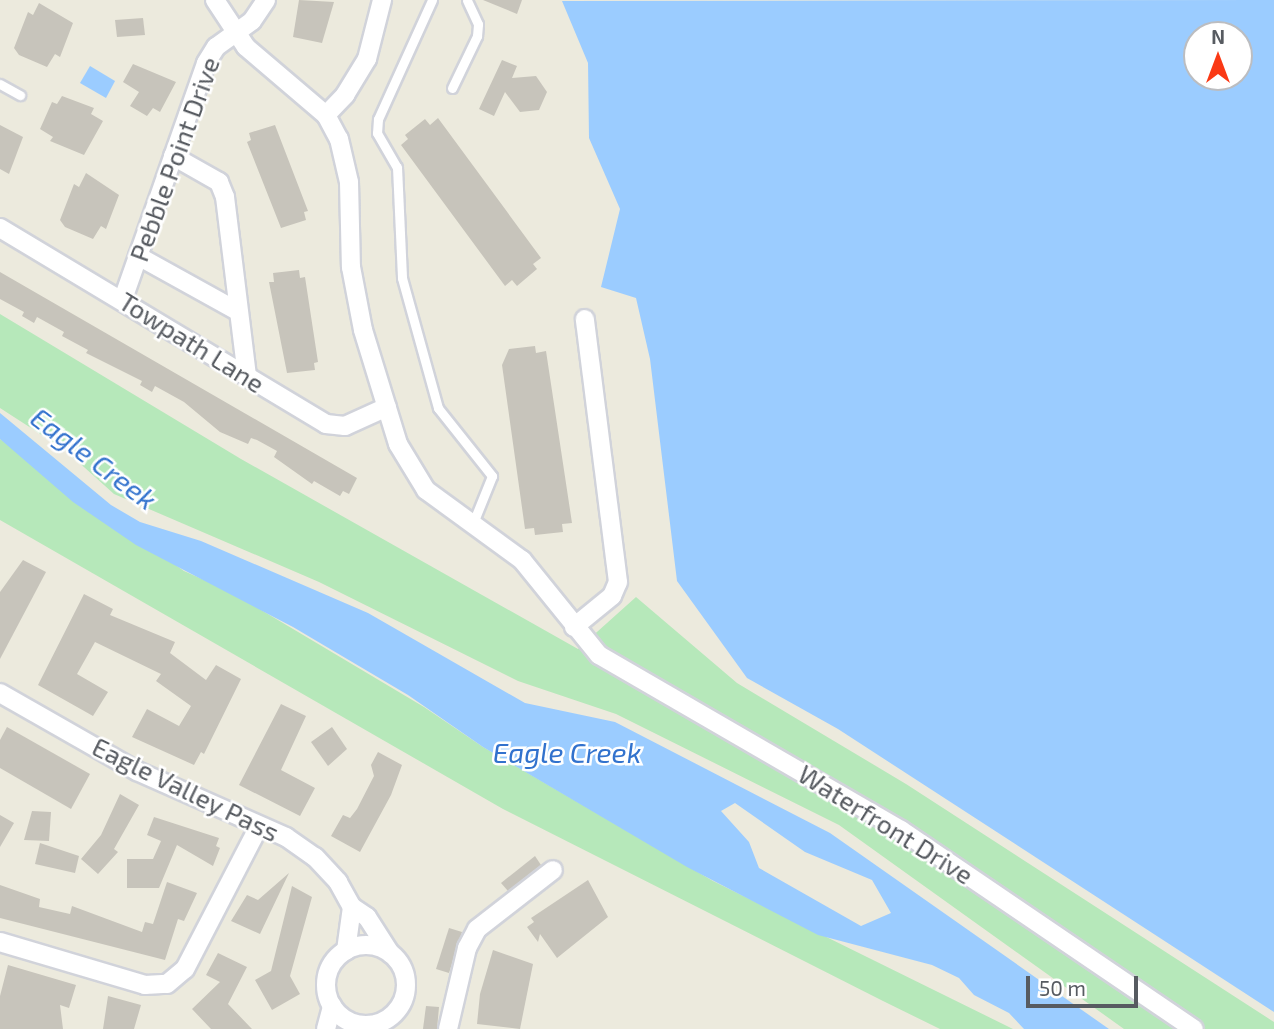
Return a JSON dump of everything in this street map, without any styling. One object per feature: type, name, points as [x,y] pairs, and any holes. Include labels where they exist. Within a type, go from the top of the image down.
[{"type":"street","name":"Waterfront Drive","points":[[215,0],[234,31],[326,115],[347,167],[354,288],[387,407],[398,444],[418,479],[436,500],[473,523],[532,570],[574,627],[600,656],[901,830],[1194,1029]]},
{"type":"street","name":"Pebble Point Drive","points":[[123,299],[206,63],[234,31],[252,21],[266,0]]},
{"type":"street","points":[[326,115],[367,59],[382,0]]},
{"type":"street","points":[[173,156],[219,182],[247,376]]},
{"type":"street","name":"Towpath Lane","points":[[0,228],[330,425],[356,422],[387,407]]},
{"type":"street","points":[[138,256],[239,312]]},
{"type":"street","points":[[574,627],[612,596],[618,582],[585,319]]},
{"type":"street","name":"Eagle Valley Pass","points":[[0,693],[152,779],[259,826],[315,857],[338,882],[352,907],[367,917],[401,967],[406,985],[402,1002],[379,1024],[354,1023],[332,1006]]},
{"type":"street","points":[[0,942],[150,986],[176,979],[259,826]]},
{"type":"street","points":[[448,1029],[471,938],[483,922],[553,870]]},
{"type":"street","points":[[346,951],[352,907]]},
{"type":"street","points":[[326,1029],[332,1006],[327,978],[335,960],[346,951],[365,945],[390,953]]},
{"type":"lane","points":[[432,0],[378,119],[377,132],[397,167],[402,278],[438,408],[492,476],[473,523]]},
{"type":"lane","points":[[452,88],[477,36],[478,24],[467,0]]},
{"type":"lane","points":[[0,84],[20,95]]},
{"type":"green space","points":[[0,314],[241,459],[578,649],[636,597],[737,683],[906,784],[1274,1022],[1274,1029],[1124,1029],[839,825],[616,714],[518,681],[319,582],[114,494],[65,450],[0,408]]},
{"type":"green space","points":[[0,439],[184,571],[229,591],[424,707],[483,747],[713,881],[1013,1029],[940,1029],[883,1001],[503,809],[0,520]]},
{"type":"water","points":[[1274,0],[1274,1012],[838,729],[747,678],[677,581],[650,359],[636,298],[601,287],[620,209],[589,138],[588,63],[562,1]]},
{"type":"water","points":[[90,66],[115,81],[106,98],[80,83]]},
{"type":"water","name":"Eagle Creek","points":[[0,413],[111,505],[140,522],[201,541],[368,613],[525,703],[615,722],[830,833],[1109,1029],[1024,1029],[1009,1013],[974,995],[959,978],[932,965],[818,935],[687,867],[483,747],[408,695],[293,627],[136,545],[73,502],[0,439]],"holes":[[[735,803],[805,852],[872,880],[891,913],[861,926],[759,868],[749,842],[721,811]]]},
{"type":"building","points":[[299,0],[334,2],[322,43],[293,37]]},
{"type":"building","points":[[483,0],[522,0],[517,14]]},
{"type":"building","points":[[39,3],[73,23],[60,57],[55,54],[47,67],[19,55],[14,48],[28,12],[33,15]]},
{"type":"building","points":[[143,18],[145,35],[117,37],[115,20]]},
{"type":"building","points":[[502,60],[517,66],[512,78],[536,76],[547,92],[539,110],[520,112],[505,92],[494,116],[479,109]]},
{"type":"building","points":[[133,64],[176,82],[160,112],[153,108],[147,116],[130,106],[139,92],[123,82]]},
{"type":"building","points":[[62,96],[94,108],[91,114],[103,121],[84,155],[50,141],[53,137],[40,129],[52,102],[57,104]]},
{"type":"building","points":[[438,118],[541,258],[533,264],[537,269],[517,286],[512,280],[505,286],[401,145],[408,139],[405,135],[425,119],[430,125]]},
{"type":"building","points":[[0,125],[23,137],[9,174],[0,169]]},
{"type":"building","points":[[275,125],[308,211],[304,212],[306,220],[281,228],[247,142],[251,140],[249,133]]},
{"type":"building","points":[[86,173],[119,195],[106,229],[101,226],[93,239],[65,227],[60,220],[74,184],[79,187]]},
{"type":"building","points":[[299,270],[300,278],[305,277],[318,362],[314,363],[315,370],[287,373],[269,282],[274,282],[273,273]]},
{"type":"building","points":[[0,272],[357,478],[349,494],[343,491],[340,496],[314,481],[312,484],[274,457],[277,451],[251,438],[248,444],[220,432],[184,402],[155,386],[152,392],[140,385],[142,381],[86,353],[88,350],[62,336],[64,332],[37,317],[34,323],[22,316],[24,312],[0,299]]},
{"type":"building","points":[[535,346],[536,353],[546,351],[572,523],[562,524],[563,532],[535,535],[534,528],[525,529],[502,365],[509,349]]},
{"type":"building","points":[[23,560],[46,572],[0,659],[0,592]]},
{"type":"building","points":[[84,594],[113,609],[110,615],[175,642],[170,653],[206,680],[216,665],[241,679],[204,754],[201,752],[194,765],[132,737],[147,709],[179,726],[191,706],[156,681],[161,674],[95,642],[77,674],[108,692],[93,716],[38,685]]},
{"type":"building","points":[[281,704],[306,716],[281,770],[315,788],[300,816],[239,785]]},
{"type":"building","points":[[7,727],[90,774],[71,809],[0,768],[0,740]]},
{"type":"building","points":[[332,727],[347,749],[328,766],[311,742]]},
{"type":"building","points":[[378,752],[402,765],[391,795],[360,852],[331,836],[343,815],[350,818],[357,809],[374,776],[371,765]]},
{"type":"building","points":[[120,794],[139,805],[114,849],[118,852],[98,874],[81,859],[101,835]]},
{"type":"building","points":[[32,811],[51,812],[49,841],[24,840]]},
{"type":"building","points":[[0,815],[14,823],[0,847]]},
{"type":"building","points":[[154,817],[219,838],[216,846],[220,848],[213,866],[177,845],[159,888],[127,888],[127,859],[153,859],[161,841],[147,835]]},
{"type":"building","points":[[40,843],[79,856],[75,873],[35,864]]},
{"type":"building","points":[[535,856],[541,865],[508,891],[501,883]]},
{"type":"building","points":[[289,873],[260,934],[231,921],[247,895],[258,900]]},
{"type":"building","points":[[588,880],[608,917],[557,958],[540,934],[538,942],[527,927],[534,922],[531,918]]},
{"type":"building","points":[[167,882],[197,893],[184,921],[178,919],[165,960],[0,918],[0,885],[40,899],[39,907],[70,914],[72,906],[142,932],[145,922],[153,924]]},
{"type":"building","points":[[292,886],[312,897],[290,976],[300,994],[272,1010],[255,980],[271,971]]},
{"type":"building","points":[[449,928],[462,932],[449,973],[436,969]]},
{"type":"building","points":[[493,950],[533,964],[520,1029],[477,1024],[480,994]]},
{"type":"building","points":[[218,953],[247,967],[228,1004],[252,1029],[211,1029],[192,1009],[220,982],[206,975]]},
{"type":"building","points":[[8,965],[76,985],[69,1008],[60,1005],[63,1029],[0,1029],[0,996]]},
{"type":"building","points":[[108,996],[141,1005],[134,1029],[103,1029]]},
{"type":"building","points":[[426,1006],[439,1007],[437,1029],[423,1029]]}]
